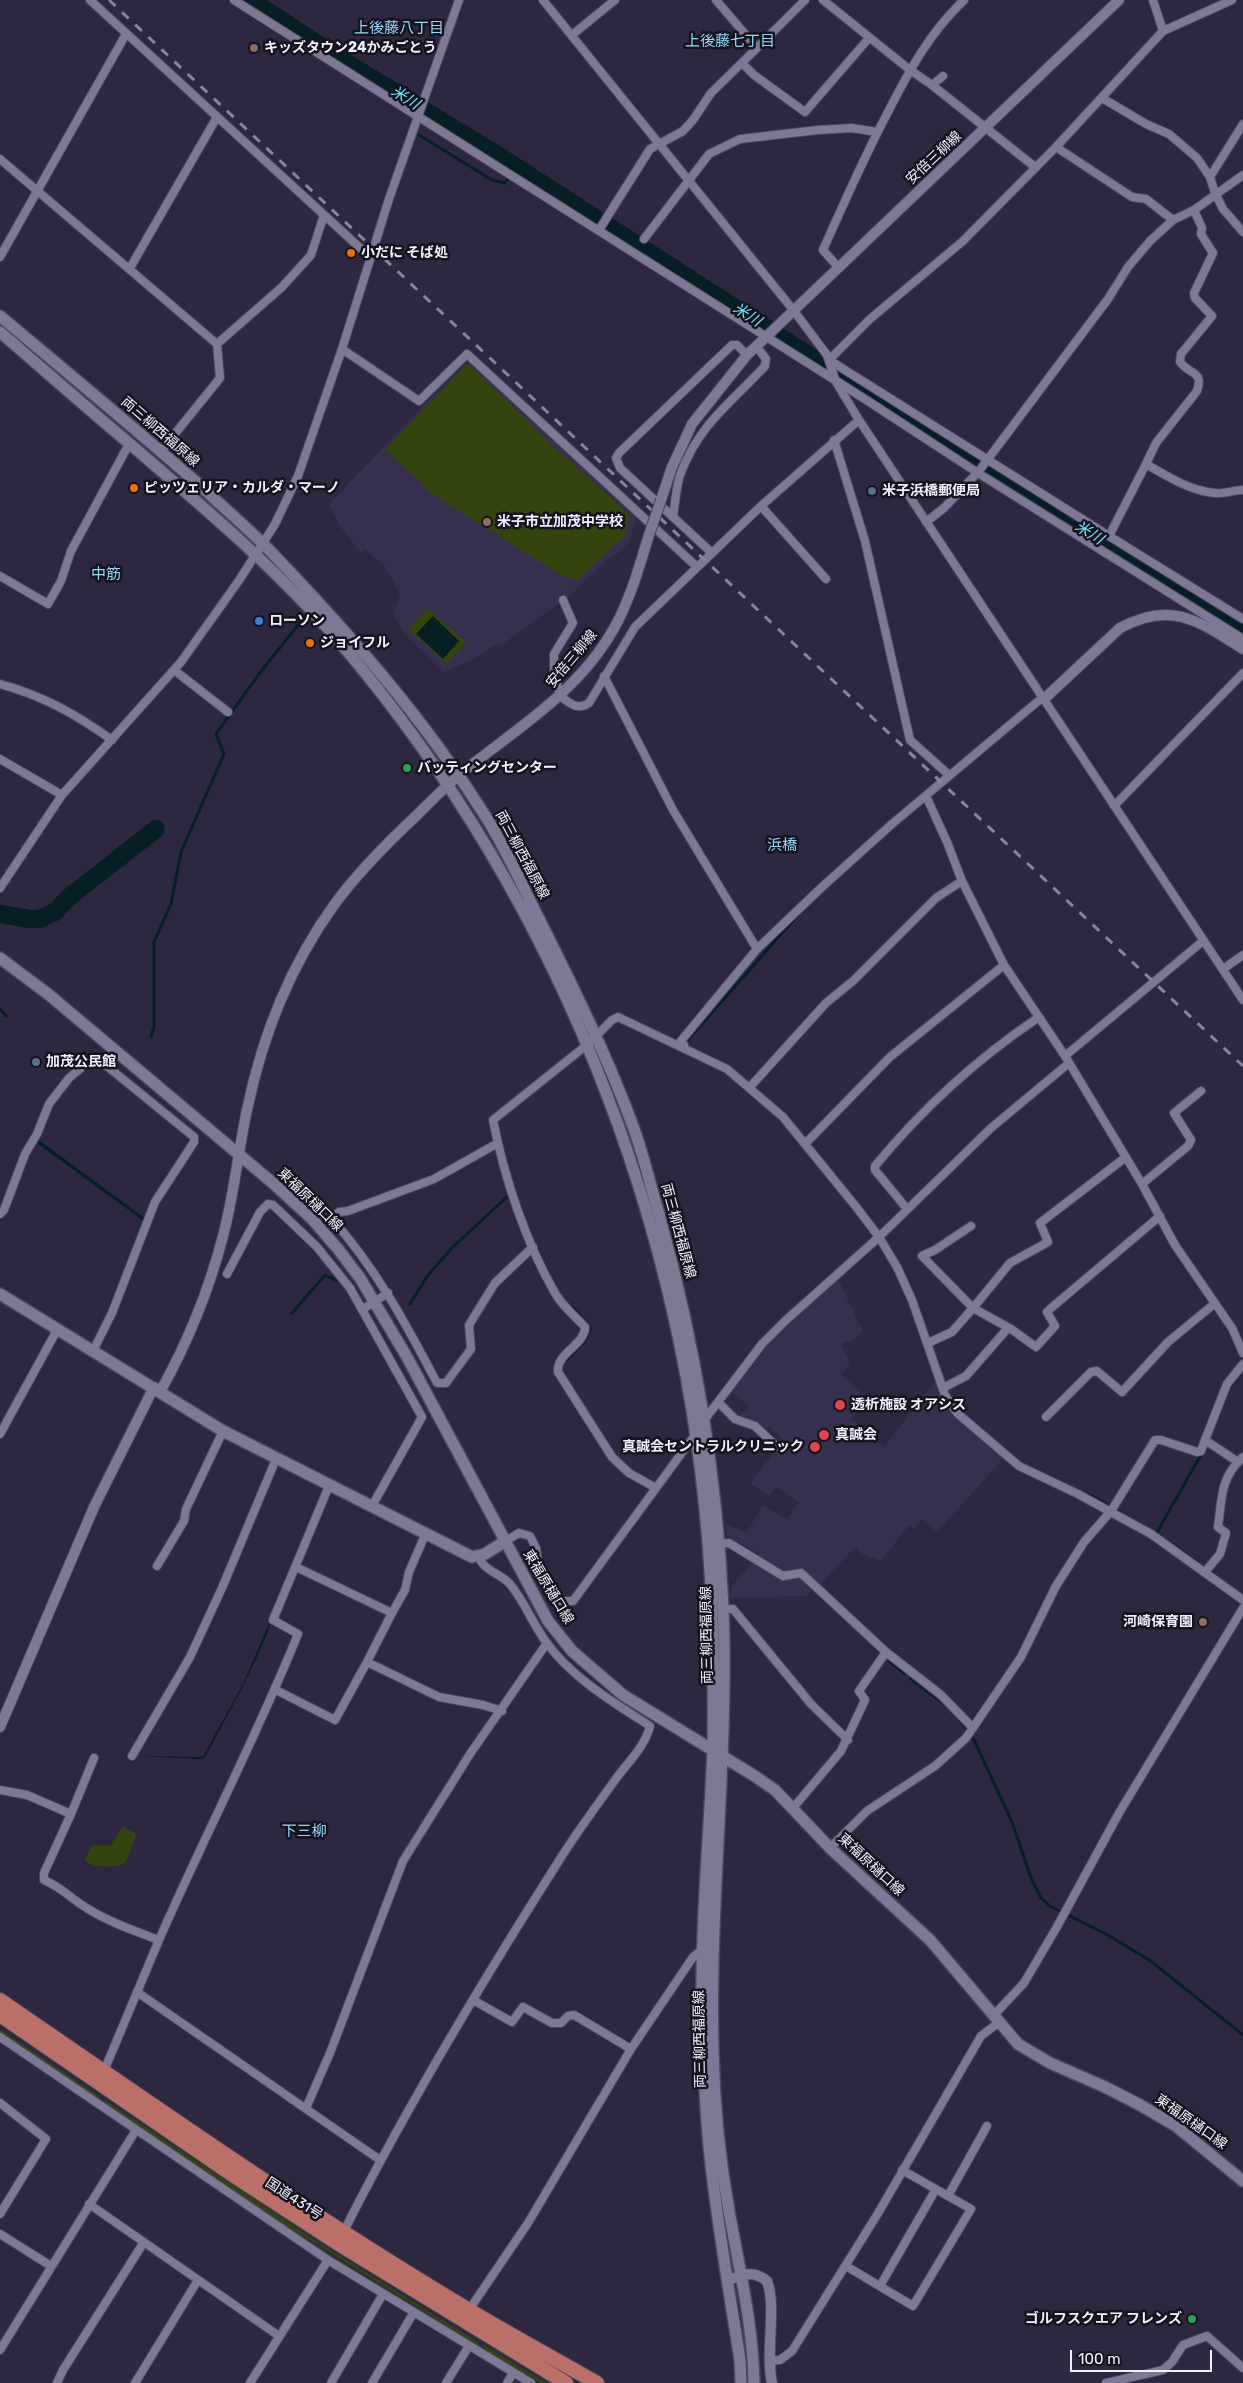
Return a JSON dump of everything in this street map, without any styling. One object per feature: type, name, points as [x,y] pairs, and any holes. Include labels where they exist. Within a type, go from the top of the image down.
[{"type":"highway","name":"国道431号","points":[[0,2000],[242,2166],[469,2310],[597,2383]]},
{"type":"highway","name":"国道431号","points":[[0,2015],[242,2181],[337,2243],[566,2383]]},
{"type":"main road","name":"両三柳西福原線","points":[[0,316],[161,451],[325,610],[395,692],[459,775],[489,822],[562,966],[592,1040],[641,1188],[669,1291],[696,1434],[711,1598],[718,1754],[702,1950],[708,2138],[740,2360],[741,2383]]},
{"type":"main road","name":"両三柳西福原線","points":[[0,332],[129,444],[259,548],[382,694],[447,786],[526,913],[592,1040],[634,1130],[674,1269],[697,1376],[712,1475],[723,1609],[718,1754],[718,1847],[713,2051],[727,2201],[741,2274],[754,2383]]},
{"type":"main road","name":"東福原樋口線","points":[[0,958],[48,994],[312,1219],[360,1278],[375,1301],[548,1621],[572,1650],[623,1695],[775,1790],[830,1848],[930,1940],[995,2020],[1018,2044],[1030,2053],[1105,2086],[1176,2126],[1243,2181]]},
{"type":"main road","points":[[0,1294],[223,1431],[472,1556],[479,1557]]},
{"type":"main road","name":"東福原樋口線","points":[[479,1557],[504,1542]]},
{"type":"street","points":[[90,0],[371,258]]},
{"type":"street","points":[[234,0],[599,229],[1243,639]]},
{"type":"street","points":[[0,888],[62,795],[174,670],[240,579],[275,524],[298,476],[342,349],[389,199],[459,0]]},
{"type":"street","points":[[543,0],[794,311],[829,362],[836,381],[859,420],[1243,1000]]},
{"type":"street","points":[[572,34],[615,0]]},
{"type":"street","points":[[716,0],[757,48]]},
{"type":"street","points":[[599,229],[650,149],[683,131],[694,120],[711,93],[743,64],[805,0]]},
{"type":"street","points":[[823,0],[1035,168]]},
{"type":"street","points":[[838,267],[823,250],[878,132],[910,70],[945,18],[964,0]]},
{"type":"street","name":"安倍三柳線","points":[[0,1727],[94,1507],[208,1290],[224,1232],[254,1080],[268,1031],[284,992],[306,949],[350,884],[459,775],[560,696],[599,651],[613,631],[639,569],[648,535],[672,467],[692,424],[747,355],[768,338],[838,267],[1119,0]]},
{"type":"street","points":[[1153,0],[1163,31]]},
{"type":"street","points":[[829,362],[870,319],[963,242],[1056,147],[1163,31],[1232,0]]},
{"type":"street","points":[[0,257],[126,34]]},
{"type":"street","points":[[743,64],[754,75],[805,112],[870,38]]},
{"type":"street","points":[[932,85],[943,76]]},
{"type":"street","points":[[1102,98],[1146,124],[1169,134],[1197,158],[1210,177],[1223,209],[1243,232]]},
{"type":"street","points":[[130,268],[217,117]]},
{"type":"street","points":[[1210,177],[1243,124]]},
{"type":"street","points":[[644,239],[709,154],[740,139],[852,128],[878,132]]},
{"type":"street","points":[[1056,147],[1132,197],[1146,199],[1172,220]]},
{"type":"street","points":[[0,159],[218,344],[220,378],[161,451]]},
{"type":"street","points":[[926,522],[944,508],[978,472],[1108,299],[1128,267],[1150,241],[1172,220],[1194,210],[1215,193],[1243,175]]},
{"type":"street","points":[[1109,536],[1156,443],[1197,391],[1200,383],[1198,376],[1180,362],[1181,354],[1212,316],[1195,298],[1194,293],[1212,253],[1201,234],[1202,228],[1194,210]]},
{"type":"street","points":[[218,344],[282,287],[311,255],[321,219],[324,215]]},
{"type":"street","points":[[712,553],[620,468],[616,458],[732,345],[737,345],[747,355]]},
{"type":"street","points":[[673,517],[680,476],[698,439],[721,409],[764,366],[766,359],[757,347]]},
{"type":"street","points":[[342,349],[419,401],[467,354],[697,567]]},
{"type":"street","points":[[829,362],[1243,619]]},
{"type":"street","points":[[563,600],[573,623],[554,654],[554,671],[560,696],[576,707],[583,707],[589,703],[635,626],[761,506],[859,420]]},
{"type":"street","points":[[834,440],[865,541],[910,740],[949,775]]},
{"type":"street","points":[[0,569],[0,576],[48,604],[61,581],[71,551],[129,444]]},
{"type":"street","points":[[1146,464],[1185,485],[1204,492],[1217,494],[1243,490]]},
{"type":"street","points":[[761,506],[826,579]]},
{"type":"street","points":[[683,1047],[684,1045],[680,1042],[757,949],[822,887],[949,775],[1044,698],[1120,628],[1134,620],[1152,616],[1172,615],[1192,618],[1243,649]]},
{"type":"street","points":[[174,670],[228,712]]},
{"type":"street","points":[[1114,806],[1243,673]]},
{"type":"street","points":[[604,676],[673,810],[757,949]]},
{"type":"street","points":[[0,684],[28,691],[74,713],[112,740]]},
{"type":"street","points":[[0,759],[62,795]]},
{"type":"street","points":[[926,796],[962,881],[1004,966],[1067,1060],[1142,1184],[1175,1245],[1232,1328],[1243,1353]]},
{"type":"street","points":[[750,1087],[826,1003],[853,982],[936,898],[962,881]]},
{"type":"street","points":[[504,1542],[519,1533],[530,1536],[536,1548],[539,1573],[556,1601],[572,1601],[696,1434],[703,1421],[762,1344],[879,1237],[991,1128],[1203,941]]},
{"type":"street","points":[[1223,969],[1243,955]]},
{"type":"street","points":[[805,1144],[890,1057],[1004,966]]},
{"type":"street","points":[[656,1488],[630,1473],[612,1457],[558,1372],[559,1363],[584,1336],[586,1327],[555,1294],[533,1247],[503,1170],[493,1120],[592,1040],[612,1020],[618,1017],[727,1069],[750,1087],[783,1118],[879,1237],[897,1267],[909,1292],[945,1395],[957,1413],[1019,1466],[1111,1511],[1151,1534],[1243,1600]]},
{"type":"street","points":[[907,1209],[875,1170],[875,1166],[937,1099],[1002,1042],[1039,1017]]},
{"type":"street","points":[[0,1214],[4,1210],[25,1154],[37,1134],[47,1108],[69,1078],[86,1062],[97,1058],[194,1137],[194,1142],[155,1202],[112,1313],[93,1351]]},
{"type":"street","points":[[121,1077],[131,1064]]},
{"type":"street","points":[[1142,1184],[1188,1146],[1191,1140],[1189,1134],[1174,1113],[1201,1091]]},
{"type":"street","points":[[498,1143],[434,1179],[348,1211],[339,1212],[331,1218],[352,1241],[388,1293],[437,1383],[446,1383],[471,1349],[469,1325],[496,1283],[533,1247]]},
{"type":"street","points":[[928,1343],[952,1332],[1010,1263],[1048,1242],[1040,1223],[1126,1157]]},
{"type":"street","points":[[227,1274],[263,1207],[273,1204],[317,1247],[350,1288],[422,1417],[372,1506]]},
{"type":"street","points":[[971,1226],[935,1250],[922,1256],[973,1308],[1036,1346],[1055,1326],[1047,1312],[1160,1216]]},
{"type":"street","points":[[363,1309],[388,1293]]},
{"type":"street","points":[[1046,1417],[1091,1372],[1097,1371],[1122,1392],[1168,1342],[1214,1304]]},
{"type":"street","points":[[943,1388],[966,1376],[1008,1328]]},
{"type":"street","points":[[0,1434],[57,1330]]},
{"type":"street","points":[[830,1848],[868,1811],[935,1766],[966,1738],[1021,1657],[1056,1586],[1079,1549],[1111,1511],[1155,1440],[1161,1440],[1197,1452],[1200,1451],[1226,1384],[1243,1364]]},
{"type":"street","points":[[718,1402],[735,1419],[755,1426],[777,1447]]},
{"type":"street","points":[[157,1566],[184,1521],[186,1509],[223,1431]]},
{"type":"street","points":[[1205,1440],[1240,1459],[1230,1468],[1225,1479],[1218,1527],[1226,1533],[1220,1554],[1205,1572]]},
{"type":"street","points":[[132,1756],[190,1657],[222,1588],[276,1459]]},
{"type":"street","points":[[104,2072],[189,1872],[276,1690],[298,1634],[273,1620],[330,1486]]},
{"type":"street","points":[[276,1690],[335,1720],[406,1590],[409,1572],[426,1533]]},
{"type":"street","points":[[718,1544],[730,1543],[783,1576],[798,1574],[886,1652],[941,1694],[973,1728]]},
{"type":"street","points":[[344,2231],[380,2160],[473,2000],[556,1865],[619,1775],[647,1740],[650,1726],[596,1690],[547,1644],[509,1584],[481,1563],[479,1557]]},
{"type":"street","points":[[296,1567],[392,1613]]},
{"type":"street","points":[[770,2361],[780,2360],[792,2351],[846,2266],[981,2036],[1024,1983],[1119,1813],[1243,1608]]},
{"type":"street","points":[[723,1609],[732,1609],[811,1704],[848,1740]]},
{"type":"street","points":[[306,2108],[330,2053],[403,1860],[470,1754],[502,1711],[547,1644]]},
{"type":"street","points":[[793,1808],[841,1752],[865,1700],[858,1691],[886,1652]]},
{"type":"street","points":[[367,1662],[439,1697],[482,1705],[502,1711]]},
{"type":"street","points":[[94,1758],[44,1873],[44,1880],[64,1889],[79,1903],[120,1926],[159,1940]]},
{"type":"street","points":[[0,1790],[27,1795],[71,1814]]},
{"type":"street","points":[[469,2310],[528,2223],[631,2049],[693,1957],[702,1950]]},
{"type":"street","points":[[137,1992],[380,2160]]},
{"type":"street","points":[[473,2000],[512,2022],[522,2007],[552,2023],[561,2023],[568,2016],[574,2015],[631,2049]]},
{"type":"street","points":[[0,2037],[328,2260],[530,2383]]},
{"type":"street","points":[[0,2214],[46,2139],[1,2106]]},
{"type":"street","points":[[948,2196],[987,2126]]},
{"type":"street","points":[[0,2350],[136,2130]]},
{"type":"street","points":[[846,2266],[913,2306],[970,2209],[902,2170]]},
{"type":"street","points":[[880,2286],[936,2189]]},
{"type":"street","points":[[90,2204],[279,2336]]},
{"type":"street","points":[[0,2234],[51,2266]]},
{"type":"street","points":[[57,2383],[63,2370],[144,2242]]},
{"type":"street","points":[[250,2383],[328,2260]]},
{"type":"street","points":[[727,2280],[741,2274],[752,2274],[762,2277],[767,2281],[771,2293],[770,2361],[772,2383]]},
{"type":"street","points":[[136,2383],[198,2280]]},
{"type":"street","points":[[331,2383],[383,2294]]},
{"type":"street","points":[[372,2383],[414,2312]]},
{"type":"street","points":[[1106,2383],[1163,2370],[1172,2362],[1183,2345],[1207,2336],[1243,2368]]},
{"type":"street","points":[[446,2383],[468,2346]]},
{"type":"street","points":[[507,2383],[513,2373]]},
{"type":"shaded area","name":"米子市立加茂中学校","points":[[470,363],[637,516],[629,542],[617,554],[607,560],[570,596],[503,644],[491,647],[479,656],[444,673],[402,631],[394,611],[400,594],[385,567],[365,549],[361,553],[341,528],[329,504],[465,364]]},
{"type":"shaded area","points":[[433,616],[459,641],[443,659],[416,634]]},
{"type":"shaded area","points":[[39,1140],[146,1219],[145,1222],[38,1144],[37,1141]]},
{"type":"shaded area","name":"真誠会","points":[[838,1279],[863,1331],[856,1339],[841,1344],[850,1363],[842,1374],[868,1399],[851,1419],[884,1447],[937,1379],[941,1392],[1002,1456],[1002,1460],[937,1532],[922,1519],[914,1529],[909,1525],[881,1561],[862,1554],[856,1546],[818,1587],[816,1585],[806,1596],[731,1598],[731,1588],[759,1554],[727,1536],[726,1524],[747,1533],[762,1505],[787,1519],[799,1502],[776,1487],[769,1495],[750,1484],[783,1440],[769,1426],[765,1430],[759,1423],[740,1416],[749,1406],[731,1392],[766,1346]]},
{"type":"shaded area","points":[[1006,1450],[1027,1466],[1097,1497],[1176,1545],[1243,1595],[1243,1599],[1122,1514],[1078,1491],[1025,1468]]},
{"type":"shaded area","points":[[270,1621],[254,1664],[206,1756],[201,1759],[139,1756],[200,1757],[204,1755],[244,1682]]},
{"type":"green space","points":[[470,365],[555,448],[630,515],[625,536],[578,579],[564,577],[426,490],[424,485],[385,450],[465,366]]},
{"type":"green space","points":[[428,608],[466,643],[446,664],[408,629]]},
{"type":"green space","points":[[123,1827],[135,1833],[136,1836],[126,1862],[106,1867],[86,1862],[85,1859],[92,1845],[110,1846]]},
{"type":"green space","points":[[0,2029],[99,2096],[102,2102],[0,2032]]},
{"type":"green space","points":[[104,2099],[318,2242],[478,2342],[482,2348],[257,2207],[105,2105]]},
{"type":"green space","points":[[482,2344],[547,2383],[540,2383],[486,2351]]},
{"type":"waterway","name":"米川","points":[[251,0],[334,55],[502,158],[951,447],[1082,527],[1167,584],[1243,631]]},
{"type":"waterway","points":[[419,135],[492,180],[505,183],[507,180]]},
{"type":"waterway","points":[[151,1037],[154,1027],[154,942],[171,904],[181,852],[224,754],[216,734],[259,674],[303,619]]},
{"type":"waterway","points":[[0,914],[39,919],[55,912],[68,898],[156,829]]},
{"type":"waterway","points":[[685,1043],[798,915]]},
{"type":"waterway","points":[[0,1009],[6,1016]]},
{"type":"waterway","points":[[410,1304],[428,1275],[452,1248],[511,1193]]},
{"type":"waterway","points":[[292,1313],[325,1275],[336,1280]]},
{"type":"waterway","points":[[562,1365],[584,1342],[590,1330],[587,1323],[572,1307]]},
{"type":"waterway","points":[[1227,1392],[1234,1380]]},
{"type":"waterway","points":[[1156,1534],[1202,1453]]},
{"type":"waterway","points":[[889,1661],[905,1674]]},
{"type":"waterway","points":[[910,1678],[947,1706]]},
{"type":"waterway","points":[[960,1720],[974,1740],[1012,1822],[1031,1878],[1041,1898],[1050,1906],[1108,1935],[1152,1962],[1243,2035]]},
{"type":"railway","points":[[109,0],[1243,1066]]},
{"type":"place","name":"キッズタウン24かみごとう","points":[[254,48]]},
{"type":"place","name":"小だに そば処","points":[[351,253]]},
{"type":"place","name":"ピッツェリア・カルダ・マーノ","points":[[134,488]]},
{"type":"place","name":"米子浜橋郵便局","points":[[872,491]]},
{"type":"place","name":"米子市立加茂中学校","points":[[487,522]]},
{"type":"place","name":"ローソン","points":[[259,621]]},
{"type":"place","name":"ジョイフル","points":[[310,643]]},
{"type":"place","name":"バッティングセンター","points":[[407,768]]},
{"type":"place","name":"加茂公民館","points":[[36,1062]]},
{"type":"place","name":"透析施設 オアシス","points":[[840,1405]]},
{"type":"place","name":"真誠会","points":[[824,1435]]},
{"type":"place","name":"真誠会セントラルクリニック","points":[[815,1447]]},
{"type":"place","name":"河崎保育園","points":[[1203,1622]]},
{"type":"place","name":"ゴルフスクエア フレンズ","points":[[1192,2319]]},
{"type":"district","name":"上後藤八丁目","points":[[399,29]]},
{"type":"district","name":"上後藤七丁目","points":[[730,42]]},
{"type":"district","name":"中筋","points":[[106,575]]},
{"type":"district","name":"浜橋","points":[[782,846]]},
{"type":"district","name":"下三柳","points":[[304,1832]]}]
